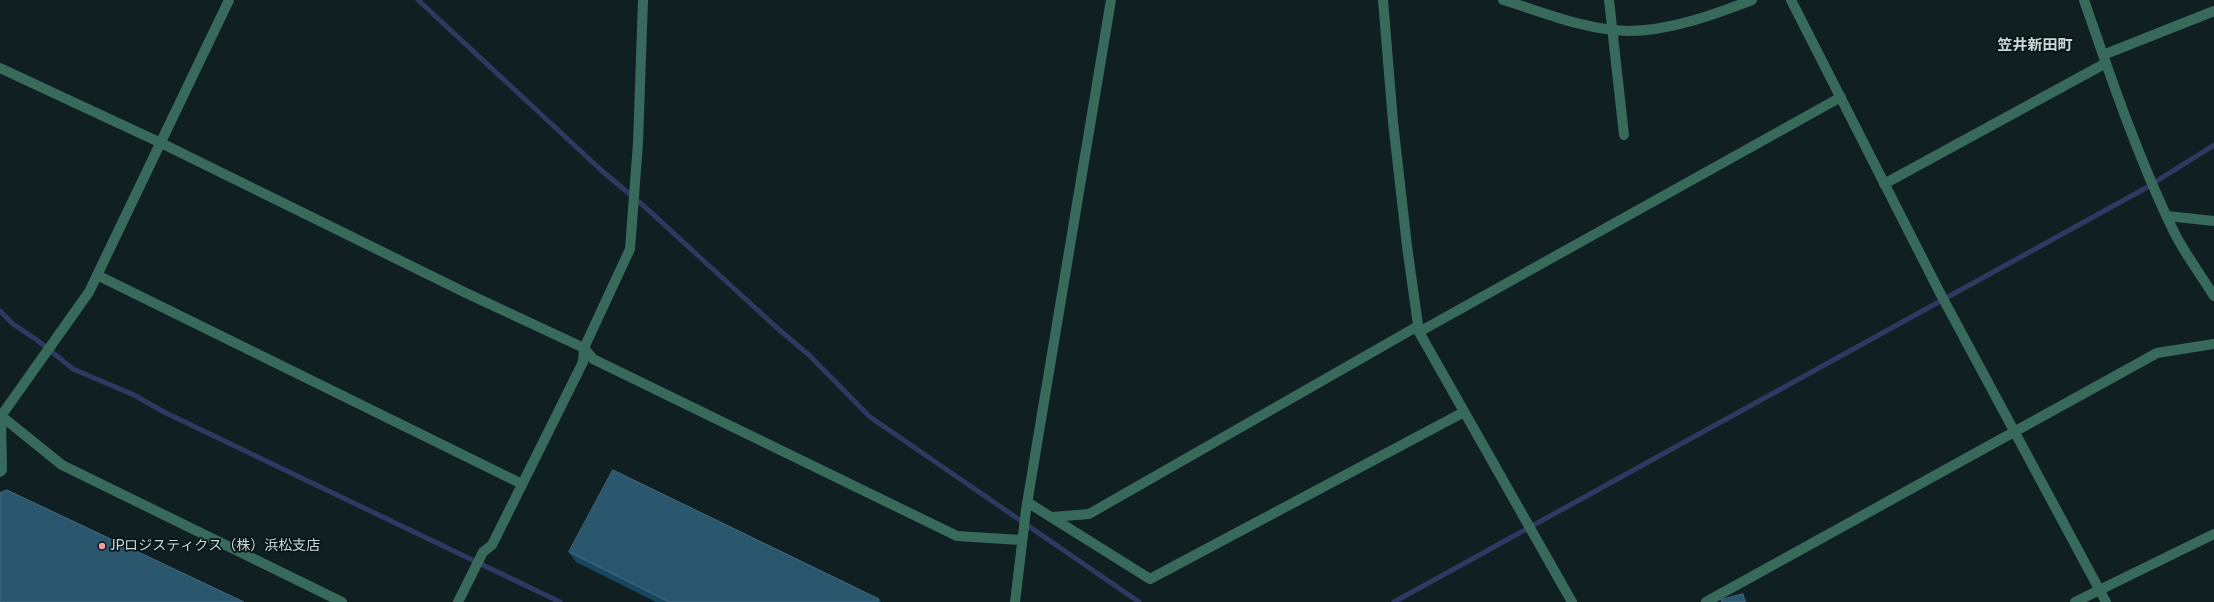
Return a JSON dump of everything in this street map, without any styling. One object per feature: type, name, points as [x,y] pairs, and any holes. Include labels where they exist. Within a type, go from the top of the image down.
[{"type":"street","points":[[0,472],[2,470],[1,416],[55,342],[89,292],[229,0]]},
{"type":"street","points":[[458,602],[483,552],[492,545],[583,362],[584,348],[630,249],[635,186],[644,0]]},
{"type":"street","points":[[1015,602],[1022,537],[1112,0]]},
{"type":"street","points":[[1383,0],[1393,122],[1418,329],[1464,412],[1528,521],[1572,602]]},
{"type":"street","points":[[1503,0],[1589,26],[1627,31],[1666,28],[1752,0]]},
{"type":"street","points":[[1609,0],[1624,134]]},
{"type":"street","points":[[1791,0],[1945,303],[2106,602]]},
{"type":"street","points":[[2084,0],[2104,59],[2167,216],[2175,233],[2214,296]]},
{"type":"street","points":[[1884,184],[2104,59],[2214,11]]},
{"type":"street","points":[[0,68],[161,143],[459,289],[584,348],[593,359],[957,536],[1022,537]]},
{"type":"street","points":[[1052,517],[1089,514],[1418,329],[1841,97]]},
{"type":"street","points":[[2167,216],[2214,221]]},
{"type":"street","points":[[97,276],[522,484]]},
{"type":"street","points":[[1706,602],[2015,433],[2157,353],[2214,344]]},
{"type":"street","points":[[1027,506],[1052,517],[1150,579],[1464,412]]},
{"type":"street","points":[[1,416],[62,465],[342,602]]},
{"type":"street","points":[[2075,602],[2214,534]]},
{"type":"building","points":[[613,470],[879,599],[878,602],[669,602],[569,552]]},
{"type":"building","points":[[7,490],[244,602],[0,602],[0,493]]},
{"type":"building","points":[[1743,594],[1745,602],[1722,602],[1721,600]]},
{"type":"waterway","points":[[418,0],[601,170],[645,207],[776,327],[809,355],[870,417],[1139,602]]},
{"type":"waterway","points":[[1394,602],[2144,189],[2214,145]]},
{"type":"waterway","points":[[0,311],[13,324],[37,340],[73,369],[134,395],[164,412],[560,602]]},
{"type":"place","name":"JPロジスティクス（株）浜松支店","points":[[102,546]]},
{"type":"district","name":"笠井新田町","points":[[2035,45]]}]
